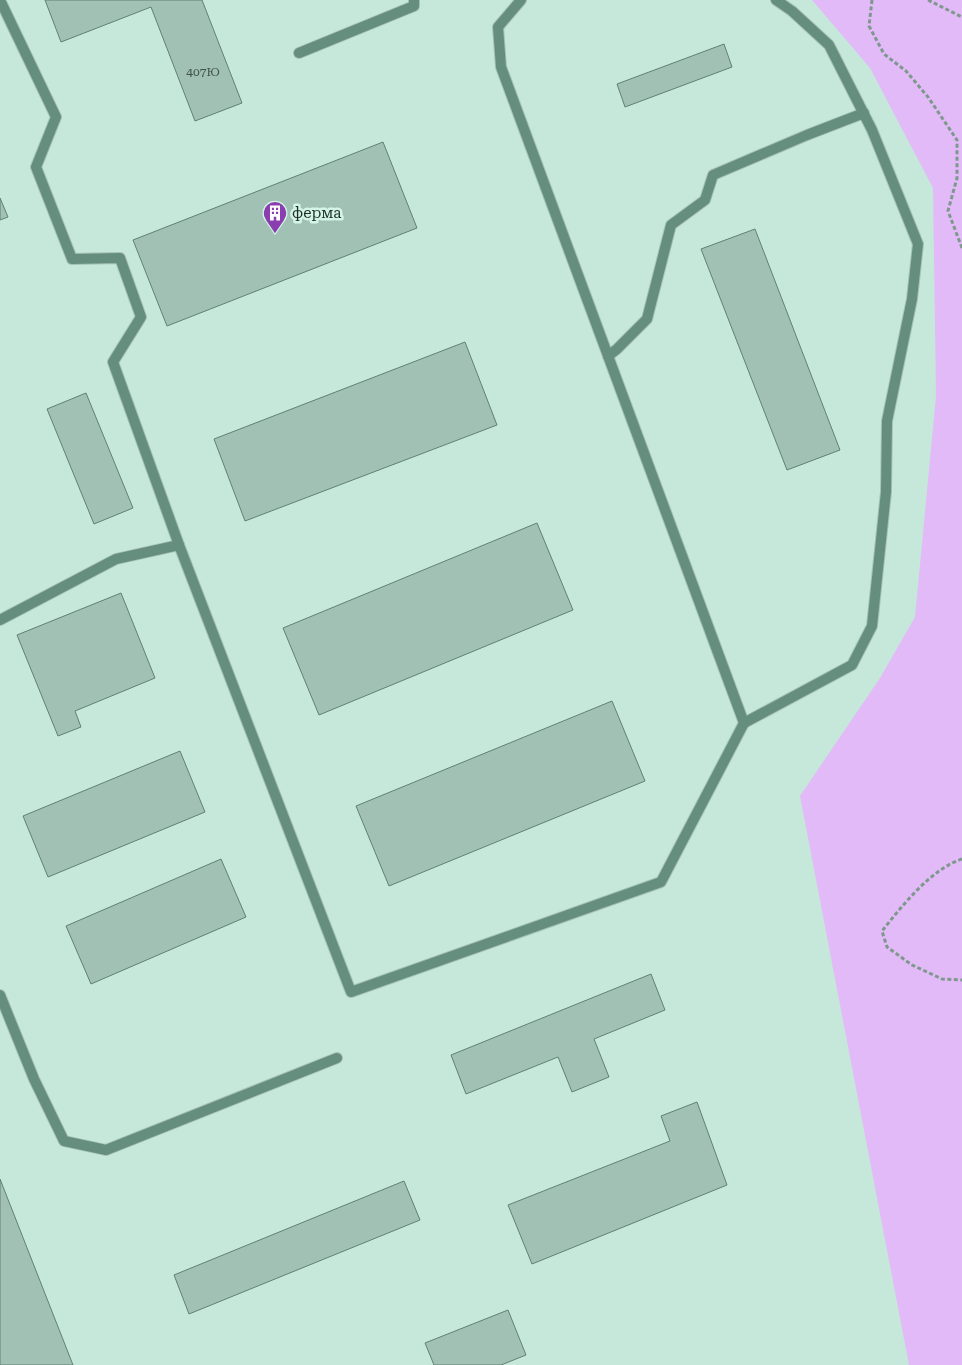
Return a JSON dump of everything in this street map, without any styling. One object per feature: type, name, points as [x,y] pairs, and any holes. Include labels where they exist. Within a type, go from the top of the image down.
[{"type":"lane","points":[[0,0],[56,117],[36,168],[72,260],[120,258],[141,317],[113,362],[179,545],[351,992],[661,882],[744,723],[852,666],[872,626],[886,492],[887,421],[912,299],[918,244],[872,130],[829,45],[792,11],[776,0]]},
{"type":"lane","points":[[299,54],[414,6],[414,0]]},
{"type":"lane","points":[[520,0],[498,27],[501,67],[744,723]]},
{"type":"lane","points":[[608,356],[647,319],[671,225],[705,200],[713,175],[864,113]]},
{"type":"lane","points":[[0,620],[116,559],[179,545]]},
{"type":"lane","points":[[0,995],[34,1079],[64,1141],[106,1150],[337,1058]]},
{"type":"path","points":[[872,0],[869,26],[884,54],[906,71],[928,97],[957,140],[956,178],[948,211],[962,248]]},
{"type":"path","points":[[928,0],[962,17]]},
{"type":"path","points":[[962,859],[952,862],[933,875],[900,908],[882,931],[888,947],[912,966],[942,979],[962,980]]},
{"type":"shaded area","points":[[812,0],[962,0],[962,1365],[909,1365],[800,796],[880,678],[915,617],[936,396],[933,188],[870,68]]},
{"type":"building","points":[[45,0],[202,0],[242,103],[195,121],[151,7],[61,42]]},
{"type":"building","points":[[724,44],[732,67],[625,107],[617,84]]},
{"type":"building","name":"ферма","points":[[383,142],[417,228],[167,326],[133,240]]},
{"type":"building","points":[[0,198],[8,217],[0,220]]},
{"type":"building","points":[[755,229],[840,450],[787,470],[701,249]]},
{"type":"building","points":[[465,342],[497,425],[245,521],[214,439]]},
{"type":"building","points":[[86,393],[133,508],[94,524],[47,409]]},
{"type":"building","points":[[537,523],[573,610],[319,715],[283,628]]},
{"type":"building","points":[[121,593],[155,678],[75,711],[81,727],[58,736],[17,635]]},
{"type":"building","points":[[612,701],[645,781],[389,886],[356,806]]},
{"type":"building","points":[[180,751],[205,812],[48,877],[23,816]]},
{"type":"building","points":[[221,859],[246,917],[91,984],[66,926]]},
{"type":"building","points":[[651,974],[665,1010],[594,1039],[609,1077],[572,1092],[558,1057],[466,1094],[451,1055]]},
{"type":"building","points":[[697,1102],[727,1185],[532,1264],[508,1205],[670,1141],[661,1116]]},
{"type":"building","points":[[0,1179],[73,1365],[0,1365]]},
{"type":"building","points":[[404,1181],[420,1220],[189,1314],[174,1275]]},
{"type":"building","points":[[508,1310],[526,1355],[501,1365],[434,1365],[425,1343]]},
{"type":"place","name":"ферма","points":[[275,234]]}]
